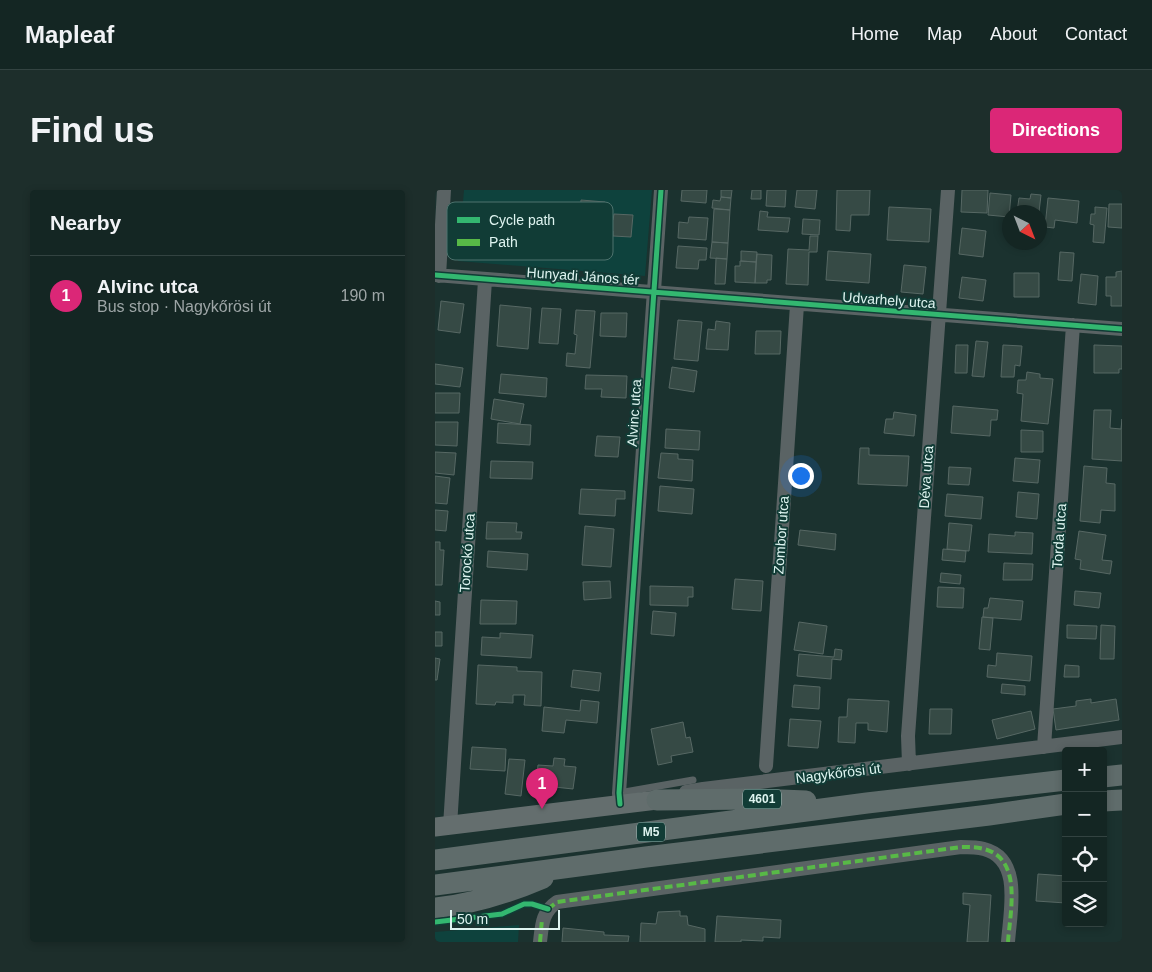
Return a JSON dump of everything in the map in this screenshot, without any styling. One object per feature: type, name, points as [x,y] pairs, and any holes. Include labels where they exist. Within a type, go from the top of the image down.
[{"type":"main road","points":[[1107,776],[1122,775]]},
{"type":"main road","name":"M5","points":[[435,860],[867,803],[1062,780]]},
{"type":"main road","name":"Nagykőrösi út","points":[[442,826],[619,798],[657,800]]},
{"type":"main road","name":"4601","points":[[657,800],[758,799],[867,803]]},
{"type":"main road","points":[[1107,801],[1122,800]]},
{"type":"main road","name":"M5","points":[[435,886],[1062,805]]},
{"type":"main road","points":[[435,908],[480,901],[510,892],[571,867]]},
{"type":"street","name":"Hunyadi János tér","points":[[444,190],[437,276],[653,292],[661,190]]},
{"type":"street","name":"Déva utca","points":[[909,764],[908,736],[947,190]]},
{"type":"street","name":"Torockó utca","points":[[442,826],[485,280]]},
{"type":"street","name":"Udvarhely utca","points":[[653,292],[797,305],[1122,329]]},
{"type":"street","name":"Alvinc utca","points":[[619,798],[653,292]]},
{"type":"street","name":"Zombor utca","points":[[766,766],[797,305]]},
{"type":"street","name":"Torda utca","points":[[1044,747],[1073,325]]},
{"type":"street","name":"Nagykőrösi út","points":[[657,800],[703,789],[1122,737]]},
{"type":"street","points":[[540,942],[545,914],[557,902],[961,847],[987,849],[999,856],[1007,866],[1012,882],[1009,942]]},
{"type":"lane","points":[[619,798],[693,780]]},
{"type":"shaded area","points":[[464,190],[652,190],[645,276],[458,261],[613,260],[613,202],[463,202]]},
{"type":"shaded area","points":[[519,925],[518,942],[435,942],[435,932]]},
{"type":"building","points":[[682,190],[707,190],[706,203],[681,201]]},
{"type":"building","points":[[721,190],[732,190],[731,198],[721,197]]},
{"type":"building","points":[[752,190],[761,190],[761,199],[751,199]]},
{"type":"building","points":[[767,190],[786,190],[785,207],[766,206]]},
{"type":"building","points":[[797,190],[817,190],[815,209],[795,207]]},
{"type":"building","points":[[837,190],[870,190],[869,215],[851,215],[850,231],[836,230]]},
{"type":"building","points":[[962,190],[988,190],[987,213],[961,212]]},
{"type":"building","points":[[990,193],[1011,195],[1010,205],[1002,205],[1002,216],[988,215]]},
{"type":"building","points":[[1031,194],[1041,195],[1040,205],[1018,205],[1019,198],[1030,199]]},
{"type":"building","points":[[721,197],[731,198],[730,210],[712,208],[713,200],[720,201]]},
{"type":"building","points":[[1048,198],[1079,201],[1077,223],[1055,220],[1054,228],[1047,227]]},
{"type":"building","points":[[581,200],[605,202],[581,202]]},
{"type":"building","points":[[1109,204],[1122,204],[1122,228],[1108,227]]},
{"type":"building","points":[[889,207],[931,209],[929,242],[887,240]]},
{"type":"building","points":[[1095,207],[1107,208],[1104,243],[1093,242],[1094,225],[1090,224],[1091,214],[1095,214]]},
{"type":"building","points":[[714,209],[730,210],[728,243],[712,242]]},
{"type":"building","points":[[760,211],[768,212],[767,217],[790,218],[788,232],[758,230]]},
{"type":"building","points":[[614,214],[633,215],[631,237],[613,236]]},
{"type":"building","points":[[689,217],[708,218],[706,240],[678,238],[679,222],[688,223]]},
{"type":"building","points":[[803,219],[820,220],[819,235],[802,234]]},
{"type":"building","points":[[962,228],[986,231],[983,257],[959,254]]},
{"type":"building","points":[[810,236],[818,236],[817,252],[809,252],[808,285],[786,284],[788,249],[809,250]]},
{"type":"building","points":[[712,242],[728,243],[727,259],[710,258]]},
{"type":"building","points":[[678,246],[707,248],[706,260],[699,260],[698,269],[676,268]]},
{"type":"building","points":[[741,251],[757,252],[756,262],[741,261]]},
{"type":"building","points":[[828,251],[871,254],[869,283],[826,280]]},
{"type":"building","points":[[1060,252],[1074,253],[1072,281],[1058,280]]},
{"type":"building","points":[[757,254],[772,255],[771,280],[767,280],[767,283],[755,283]]},
{"type":"building","points":[[716,258],[727,259],[725,284],[715,284]]},
{"type":"building","points":[[740,261],[756,262],[755,283],[735,282],[735,266],[740,266]]},
{"type":"building","points":[[904,265],[926,267],[923,294],[901,292]]},
{"type":"building","points":[[1122,271],[1122,306],[1111,306],[1111,296],[1106,296],[1106,277],[1116,277],[1116,272]]},
{"type":"building","points":[[1014,273],[1039,273],[1039,297],[1014,297]]},
{"type":"building","points":[[1081,274],[1098,276],[1096,305],[1078,303]]},
{"type":"building","points":[[962,277],[986,280],[983,301],[959,298]]},
{"type":"building","points":[[441,301],[464,304],[460,333],[438,330]]},
{"type":"building","points":[[500,305],[531,308],[528,349],[497,346]]},
{"type":"building","points":[[542,308],[561,309],[558,344],[539,343]]},
{"type":"building","points":[[576,310],[595,311],[590,368],[566,366],[567,353],[575,354],[577,335],[574,334]]},
{"type":"building","points":[[601,313],[627,313],[626,337],[600,336]]},
{"type":"building","points":[[678,320],[702,322],[698,361],[674,359]]},
{"type":"building","points":[[716,321],[730,323],[728,350],[706,349],[708,329],[715,330]]},
{"type":"building","points":[[756,331],[781,331],[780,354],[755,354]]},
{"type":"building","points":[[976,341],[988,342],[984,377],[972,376]]},
{"type":"building","points":[[956,345],[968,345],[967,373],[955,373]]},
{"type":"building","points":[[1003,345],[1022,346],[1020,366],[1015,365],[1014,377],[1001,377]]},
{"type":"building","points":[[1094,345],[1122,346],[1122,369],[1119,369],[1119,373],[1094,373]]},
{"type":"building","points":[[435,364],[463,368],[460,387],[435,384]]},
{"type":"building","points":[[672,367],[697,371],[694,392],[669,388]]},
{"type":"building","points":[[1027,372],[1040,374],[1040,378],[1053,379],[1048,424],[1021,421],[1023,394],[1017,393],[1018,380],[1026,380]]},
{"type":"building","points":[[501,374],[547,378],[546,397],[499,393]]},
{"type":"building","points":[[586,375],[627,376],[626,398],[601,397],[602,389],[585,389]]},
{"type":"building","points":[[435,393],[460,393],[459,413],[435,413]]},
{"type":"building","points":[[494,399],[524,404],[520,424],[491,419]]},
{"type":"building","points":[[953,406],[998,410],[997,420],[991,420],[990,436],[951,433]]},
{"type":"building","points":[[1094,410],[1111,410],[1110,428],[1121,429],[1122,419],[1122,461],[1092,459]]},
{"type":"building","points":[[894,412],[916,415],[914,436],[884,433],[886,419],[893,419]]},
{"type":"building","points":[[435,422],[458,422],[457,446],[435,445]]},
{"type":"building","points":[[498,423],[531,425],[530,445],[497,443]]},
{"type":"building","points":[[666,429],[700,431],[699,450],[665,448]]},
{"type":"building","points":[[1021,430],[1043,431],[1043,452],[1021,452]]},
{"type":"building","points":[[597,436],[620,437],[618,457],[595,456]]},
{"type":"building","points":[[860,448],[869,448],[869,455],[909,456],[907,486],[858,484]]},
{"type":"building","points":[[435,452],[456,453],[454,475],[435,473]]},
{"type":"building","points":[[661,453],[678,454],[678,459],[693,460],[692,481],[658,478]]},
{"type":"building","points":[[1015,458],[1040,460],[1038,483],[1013,481]]},
{"type":"building","points":[[491,461],[533,462],[532,479],[490,478]]},
{"type":"building","points":[[1084,466],[1107,468],[1106,483],[1115,484],[1115,511],[1101,510],[1100,523],[1080,521]]},
{"type":"building","points":[[949,467],[971,468],[969,485],[948,484]]},
{"type":"building","points":[[435,476],[450,478],[447,504],[435,503]]},
{"type":"building","points":[[660,486],[694,489],[692,514],[658,511]]},
{"type":"building","points":[[581,489],[625,491],[625,499],[616,499],[615,516],[579,514]]},
{"type":"building","points":[[1018,492],[1039,494],[1037,519],[1016,517]]},
{"type":"building","points":[[947,494],[983,497],[981,519],[945,516]]},
{"type":"building","points":[[435,510],[448,511],[446,531],[435,530]]},
{"type":"building","points":[[487,522],[517,523],[516,532],[522,532],[521,539],[486,539]]},
{"type":"building","points":[[949,523],[972,525],[969,551],[947,549]]},
{"type":"building","points":[[585,526],[614,529],[611,567],[582,565]]},
{"type":"building","points":[[800,530],[836,534],[835,550],[798,545]]},
{"type":"building","points":[[1079,531],[1106,535],[1102,560],[1112,561],[1110,574],[1080,569],[1081,560],[1075,559]]},
{"type":"building","points":[[1015,532],[1033,533],[1032,554],[988,552],[989,534],[1015,536]]},
{"type":"building","points":[[435,542],[440,542],[440,550],[444,550],[442,585],[435,585]]},
{"type":"building","points":[[943,549],[966,551],[965,562],[942,560]]},
{"type":"building","points":[[488,551],[528,554],[527,570],[487,567]]},
{"type":"building","points":[[1004,563],[1033,564],[1032,580],[1003,580]]},
{"type":"building","points":[[941,573],[961,575],[960,584],[940,582]]},
{"type":"building","points":[[735,579],[763,581],[761,611],[732,609]]},
{"type":"building","points":[[610,581],[611,598],[584,600],[583,582]]},
{"type":"building","points":[[650,586],[693,587],[693,597],[688,597],[688,606],[650,605]]},
{"type":"building","points":[[938,587],[964,588],[963,608],[937,607]]},
{"type":"building","points":[[1075,591],[1101,593],[1099,608],[1074,605]]},
{"type":"building","points":[[990,598],[1023,601],[1021,620],[983,617],[984,608],[988,608]]},
{"type":"building","points":[[481,600],[517,601],[516,624],[480,624]]},
{"type":"building","points":[[435,601],[440,602],[440,615],[435,615]]},
{"type":"building","points":[[653,611],[676,613],[674,636],[651,634]]},
{"type":"building","points":[[982,617],[993,618],[990,650],[979,649]]},
{"type":"building","points":[[799,622],[827,626],[823,654],[794,650]]},
{"type":"building","points":[[1067,625],[1097,626],[1096,639],[1067,638]]},
{"type":"building","points":[[1101,625],[1115,626],[1114,659],[1100,659]]},
{"type":"building","points":[[435,632],[442,632],[442,646],[435,646]]},
{"type":"building","points":[[500,633],[533,635],[531,658],[481,655],[482,637],[500,638]]},
{"type":"building","points":[[835,649],[842,650],[841,660],[832,659],[831,679],[797,676],[799,654],[834,657]]},
{"type":"building","points":[[997,653],[1032,656],[1030,681],[987,677],[988,665],[996,666]]},
{"type":"building","points":[[435,658],[440,659],[437,680],[435,680]]},
{"type":"building","points":[[478,665],[517,667],[517,671],[542,672],[541,706],[524,705],[525,695],[513,695],[513,703],[496,702],[495,705],[476,704]]},
{"type":"building","points":[[1065,665],[1079,666],[1079,677],[1064,677]]},
{"type":"building","points":[[573,670],[601,673],[599,691],[571,687]]},
{"type":"building","points":[[1002,684],[1025,686],[1025,695],[1001,693]]},
{"type":"building","points":[[794,685],[820,687],[819,709],[792,707]]},
{"type":"building","points":[[848,699],[889,701],[887,732],[868,730],[868,723],[856,723],[855,743],[838,742],[839,717],[847,717]]},
{"type":"building","points":[[1091,699],[1091,703],[1116,699],[1119,720],[1056,730],[1053,709],[1076,706],[1076,701]]},
{"type":"building","points":[[581,700],[599,702],[597,723],[566,720],[564,733],[542,731],[544,707],[580,711]]},
{"type":"building","points":[[930,709],[952,709],[951,734],[929,734]]},
{"type":"building","points":[[1031,711],[1035,729],[997,739],[992,720]]},
{"type":"building","points":[[790,719],[821,721],[818,748],[788,746]]},
{"type":"building","points":[[683,722],[686,738],[690,737],[693,752],[671,756],[672,762],[658,765],[651,729]]},
{"type":"building","points":[[472,747],[506,749],[505,771],[470,769]]},
{"type":"building","points":[[554,758],[565,759],[564,766],[576,767],[573,789],[536,785],[538,765],[553,766]]},
{"type":"building","points":[[509,759],[525,760],[521,796],[505,794]]},
{"type":"building","points":[[1038,874],[1062,876],[1062,903],[1036,901]]},
{"type":"building","points":[[963,893],[991,895],[988,942],[967,942],[970,905],[963,904]]},
{"type":"building","points":[[680,911],[680,916],[687,916],[688,925],[705,929],[705,942],[640,942],[641,923],[656,924],[658,912]]},
{"type":"building","points":[[717,916],[781,920],[780,938],[763,937],[763,941],[715,942]]},
{"type":"building","points":[[563,928],[604,932],[604,935],[629,936],[628,942],[562,942]]},
{"type":"marked path","points":[[548,909],[557,902],[961,847],[973,847],[984,849],[996,855],[1004,864],[1009,875],[1012,902],[1008,942]]},
{"type":"marked path","points":[[540,942],[542,919]]},
{"type":"cycle path","points":[[620,804],[619,793],[661,190]]},
{"type":"cycle path","points":[[435,275],[1122,329]]},
{"type":"cycle path","points":[[435,922],[502,914],[524,904],[532,904],[548,909]]},
{"type":"place","name":"Alvinc utca","points":[[542,809]]}]
